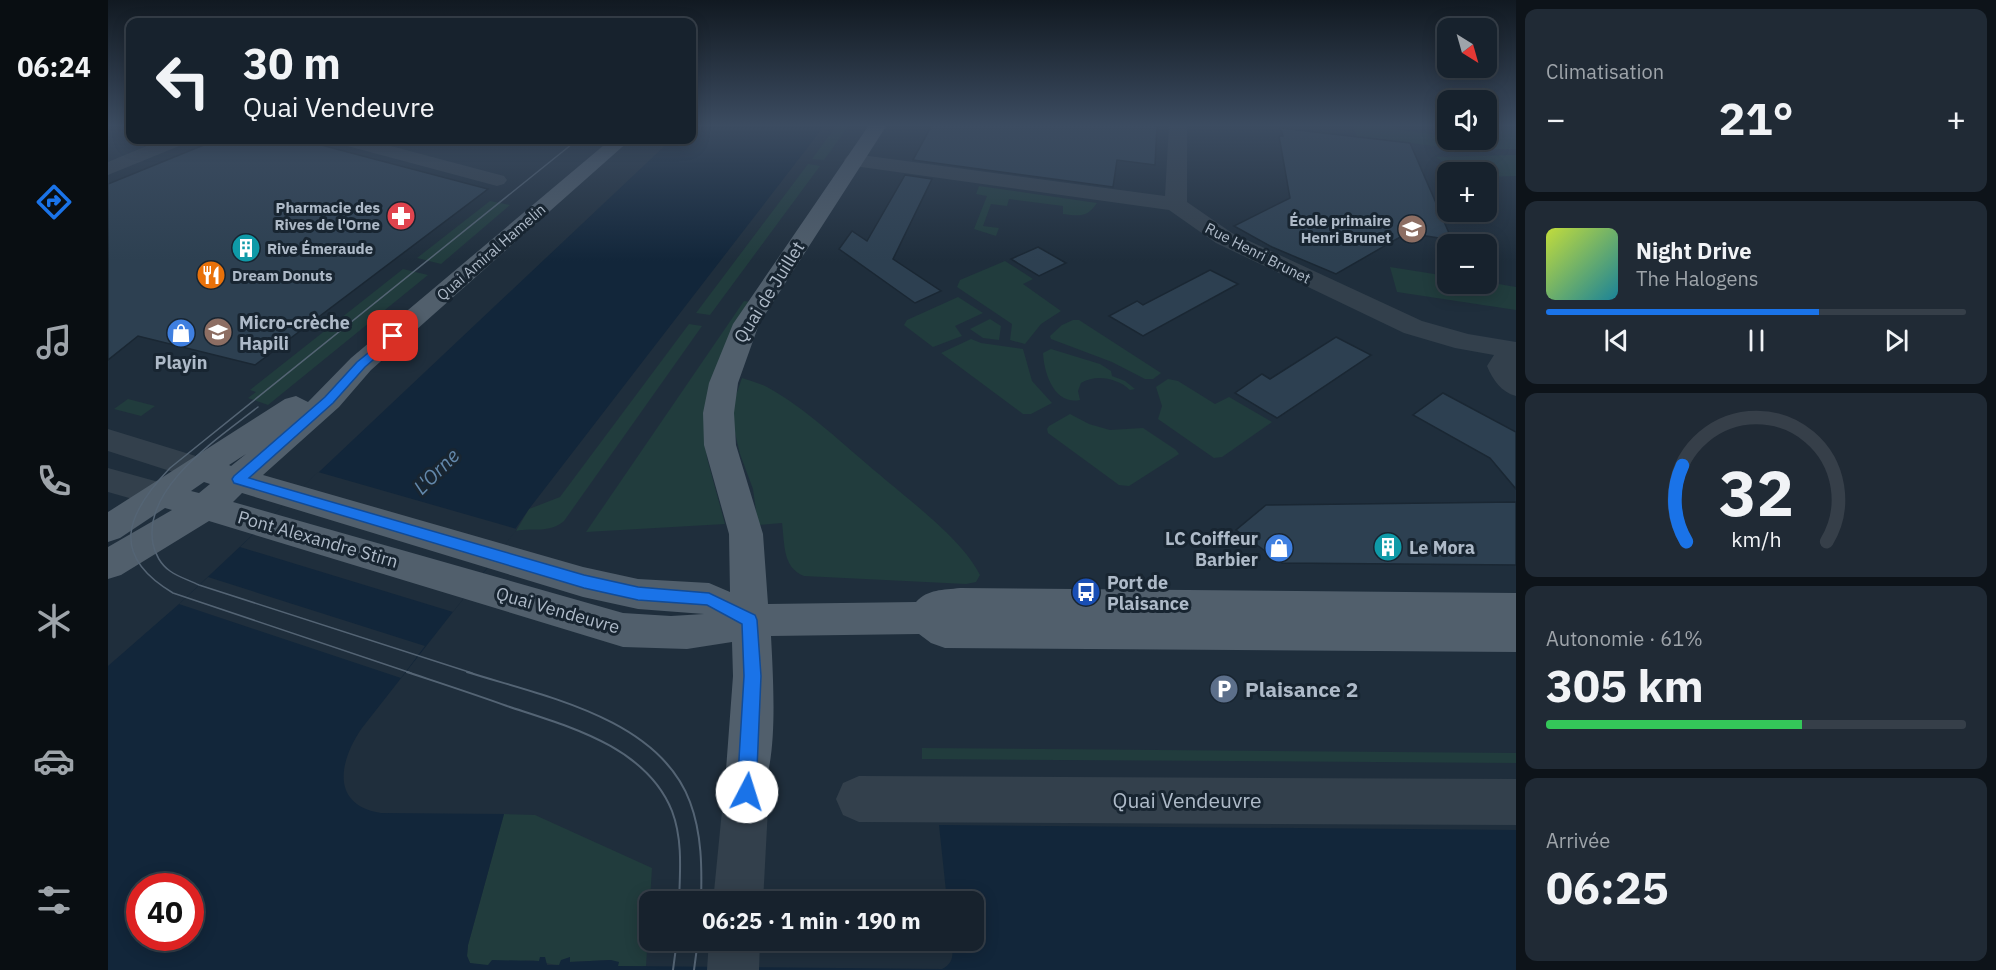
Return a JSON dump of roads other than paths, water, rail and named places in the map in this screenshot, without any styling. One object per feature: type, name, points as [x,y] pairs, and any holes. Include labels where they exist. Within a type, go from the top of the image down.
[{"type":"main road","name":"Quai Amiral Hamelin","points":[[108,565],[205,507],[329,400],[361,364],[586,170]]},
{"type":"main road","name":"Quai de Juillet","points":[[748,770],[753,676],[746,534],[717,431],[720,393],[734,348],[746,324],[847,170]]},
{"type":"main road","name":"Quai Amiral Hamelin","points":[[108,529],[361,364]]},
{"type":"main road","name":"Pont Alexandre Stirn","points":[[201,469],[293,496],[485,571]]},
{"type":"main road","name":"Pont Alexandre Stirn","points":[[161,495],[265,523],[485,571]]},
{"type":"main road","name":"Quai Vendeuvre","points":[[485,571],[623,630],[649,633],[725,629],[749,620],[1516,609]]},
{"type":"main road","name":"Quai Vendeuvre","points":[[948,618],[1516,635]]},
{"type":"street","points":[[460,170],[497,180]]},
{"type":"street","points":[[929,170],[1176,204],[1177,170]]},
{"type":"street","name":"Rue Henri Brunet","points":[[1176,204],[1194,219],[1224,238],[1413,327],[1465,342],[1516,353]]},
{"type":"street","name":"Rue Henri Brunet","points":[[1516,353],[1501,366],[1505,375],[1516,387]]},
{"type":"street","points":[[108,440],[201,469]]},
{"type":"street","points":[[108,480],[161,495]]},
{"type":"street","points":[[739,891],[748,770]]},
{"type":"street","name":"Quai Vendeuvre","points":[[859,799],[1516,802]]},
{"type":"water","name":"L'Orne","points":[[639,170],[790,170],[529,509],[496,557],[362,728],[348,754],[344,767],[347,791],[353,801],[365,808],[381,813],[504,814],[468,945],[467,956],[470,963],[488,965],[492,960],[539,961],[540,957],[545,957],[547,965],[559,965],[561,960],[570,957],[570,962],[611,960],[619,962],[618,966],[942,969],[949,964],[952,951],[984,951],[984,891],[946,891],[939,825],[1516,830],[1516,970],[108,970],[108,666],[179,604]]},
{"type":"tram line","points":[[411,673],[173,593],[153,579],[139,564],[132,549],[131,534],[135,518],[143,502],[170,468],[539,170]]},
{"type":"tram line","points":[[258,407],[187,466],[171,484],[159,503],[153,523],[153,544],[161,562],[173,573],[199,585],[472,673]]},
{"type":"tram line","points":[[407,672],[579,731],[624,754],[644,770],[660,789],[676,822],[680,856],[679,891]]},
{"type":"tram line","points":[[467,672],[595,714],[626,730],[653,750],[675,773],[690,802],[697,826],[701,891]]},
{"type":"tram line","points":[[673,970],[676,951]]},
{"type":"tram line","points":[[694,970],[697,951]]},
{"type":"place","name":"Pharmacie des Rives de l'Orne","points":[[401,216]]},
{"type":"place","name":"École primaire Henri Brunet","points":[[1412,229]]},
{"type":"place","name":"Rive Émeraude","points":[[246,248]]},
{"type":"place","name":"Dream Donuts","points":[[211,275]]},
{"type":"place","name":"Micro-crèche Hapili","points":[[218,332]]},
{"type":"place","name":"Playin","points":[[181,333]]},
{"type":"place","name":"Le Mora","points":[[1388,547]]},
{"type":"place","name":"LC Coiffeur Barbier","points":[[1279,548]]},
{"type":"place","name":"Port de Plaisance","points":[[1086,592]]},
{"type":"place","name":"Plaisance 2","points":[[1224,689]]}]
